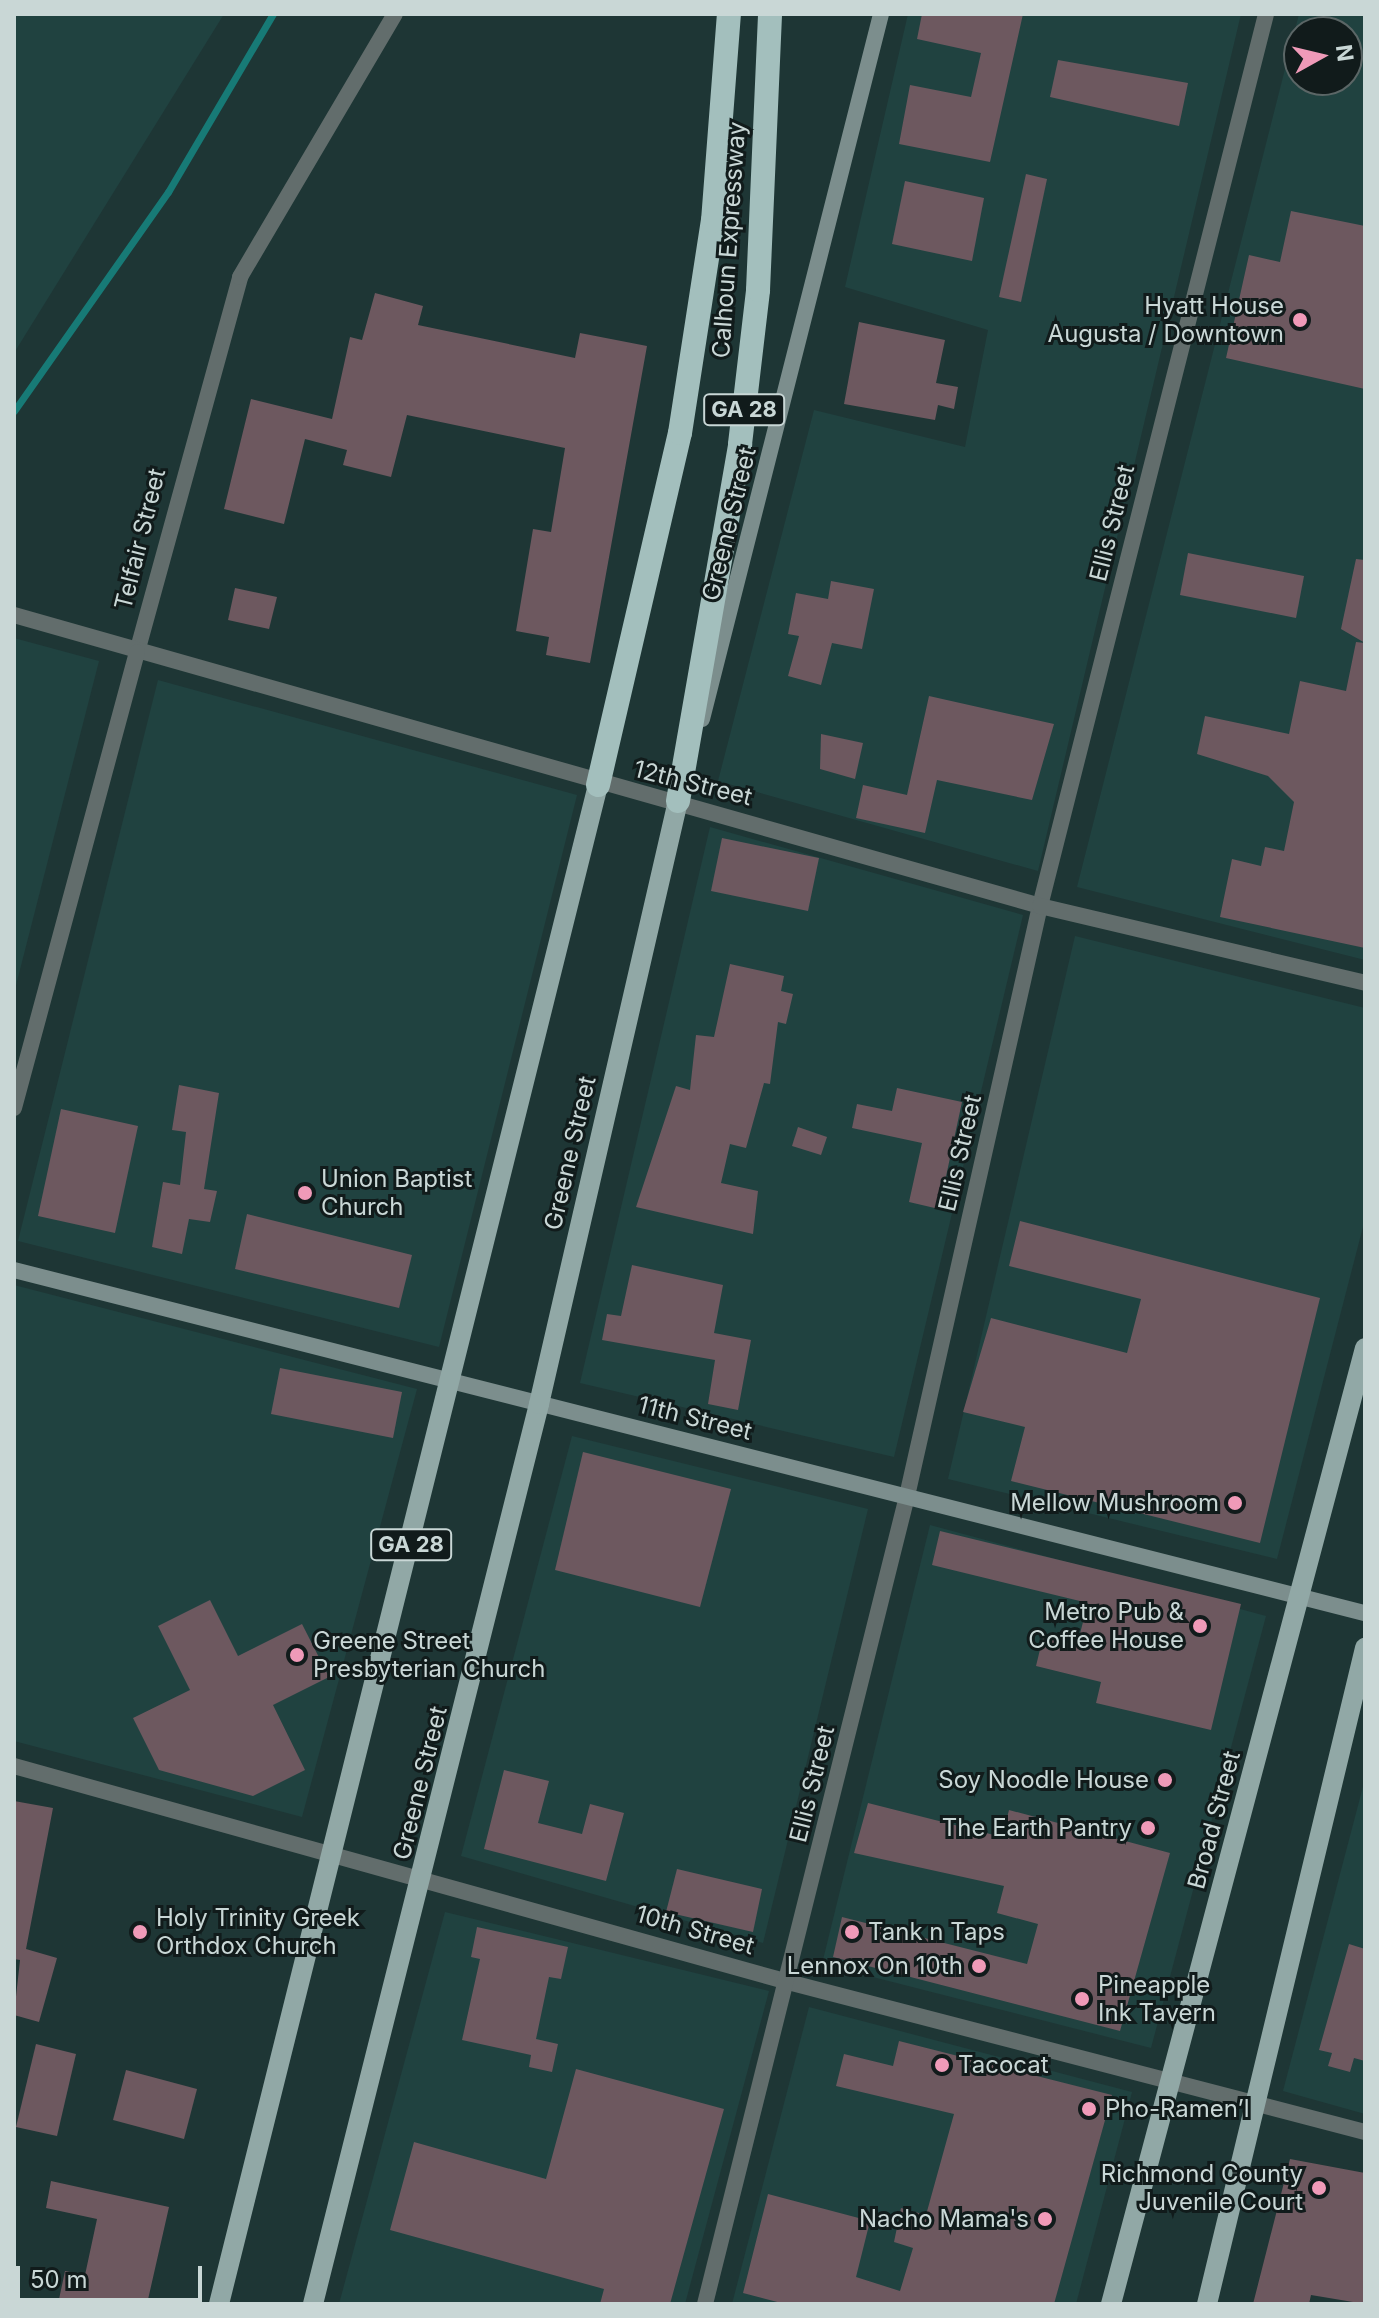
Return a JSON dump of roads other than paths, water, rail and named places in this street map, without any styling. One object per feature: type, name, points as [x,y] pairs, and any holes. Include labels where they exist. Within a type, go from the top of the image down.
[{"type":"highway","name":"Calhoun Expressway","points":[[598,785],[680,433],[713,221],[729,14]]},
{"type":"highway","name":"Calhoun Expressway","points":[[678,801],[740,444],[758,290],[770,14]]},
{"type":"main road","name":"Greene Street","points":[[313,2304],[424,1877],[539,1404],[678,801],[736,605],[881,14]]},
{"type":"main road","name":"GA 28","points":[[219,2304],[452,1381],[598,785]]},
{"type":"main road","name":"11th Street","points":[[14,1270],[1365,1613]]},
{"type":"main road","name":"Broad Street","points":[[1111,2304],[1365,1348]]},
{"type":"main road","points":[[1207,2304],[1365,1648]]},
{"type":"street","name":"Telfair Street","points":[[14,1108],[240,277],[395,14]]},
{"type":"street","name":"Ellis Street","points":[[705,2304],[788,1982],[907,1496],[1040,906],[1266,14]]},
{"type":"street","name":"12th Street","points":[[14,615],[598,785],[678,801],[1040,906],[1365,983]]},
{"type":"street","name":"10th Street","points":[[14,1766],[424,1877],[788,1982],[1365,2132]]},
{"type":"waterway","points":[[14,411],[168,192],[273,14]]},
{"type":"place","name":"Hyatt House Augusta / Downtown","points":[[1300,320]]},
{"type":"place","name":"Union Baptist Church","points":[[305,1193]]},
{"type":"place","name":"Mellow Mushroom","points":[[1235,1503]]},
{"type":"place","name":"Metro Pub & Coffee House","points":[[1200,1626]]},
{"type":"place","name":"Greene Street Presbyterian Church","points":[[297,1655]]},
{"type":"place","name":"Soy Noodle House","points":[[1165,1780]]},
{"type":"place","name":"The Earth Pantry","points":[[1148,1828]]},
{"type":"place","name":"Holy Trinity Greek Orthdox Church","points":[[140,1932]]},
{"type":"place","name":"Tank n Taps","points":[[852,1932]]},
{"type":"place","name":"Lennox On 10th","points":[[979,1966]]},
{"type":"place","name":"Pineapple Ink Tavern","points":[[1082,1999]]},
{"type":"place","name":"Tacocat","points":[[942,2065]]},
{"type":"place","name":"Pho-Ramen’l","points":[[1089,2109]]},
{"type":"place","name":"Richmond County Juvenile Court","points":[[1319,2188]]},
{"type":"place","name":"Nacho Mama's","points":[[1045,2219]]}]
